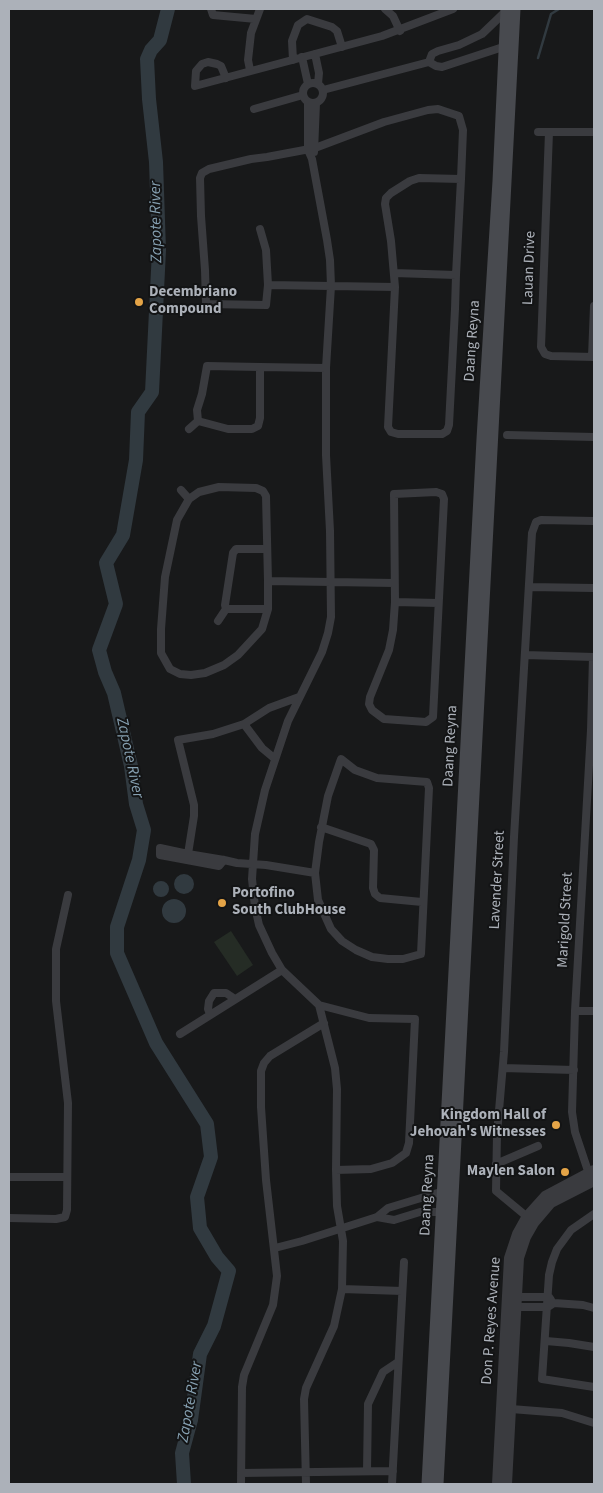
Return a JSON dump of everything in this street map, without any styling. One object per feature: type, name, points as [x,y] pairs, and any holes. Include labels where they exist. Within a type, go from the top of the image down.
[{"type":"main road","name":"Daang Reyna","points":[[438,1484],[449,1191],[510,10]]},
{"type":"main road","name":"Daang Reyna","points":[[427,1484],[448,1212]]},
{"type":"street","points":[[211,9],[214,15],[256,20]]},
{"type":"street","points":[[250,70],[248,60],[249,45],[251,33],[260,9]]},
{"type":"street","points":[[385,9],[393,16],[400,31]]},
{"type":"street","points":[[226,78],[400,31],[452,9]]},
{"type":"street","points":[[429,62],[432,54],[459,45],[482,34],[510,10]]},
{"type":"street","points":[[293,60],[292,41],[298,25],[307,19],[332,27],[337,31],[342,47]]},
{"type":"street","points":[[308,84],[320,87],[429,62],[442,67],[509,47]]},
{"type":"street","points":[[254,109],[322,97],[315,54]]},
{"type":"street","points":[[302,57],[308,84]]},
{"type":"street","points":[[308,84],[304,89],[309,100],[312,158],[330,260],[332,286],[326,368],[326,455],[331,617],[322,652],[288,720],[274,758],[258,816],[252,864],[253,891],[259,925],[264,939],[282,970],[319,1004],[369,1018],[415,1019],[409,1143],[406,1153],[392,1162],[371,1169],[336,1170]]},
{"type":"street","points":[[260,229],[266,250],[268,285],[266,305],[206,304],[200,178],[202,173],[251,158],[312,149],[384,122],[438,109],[459,116],[463,130],[461,179],[448,425],[447,431],[442,434],[398,434],[391,432],[388,427],[395,287],[386,213],[386,198],[410,181],[419,178],[461,179]]},
{"type":"street","points":[[538,132],[594,132]]},
{"type":"street","name":"Lauan Drive","points":[[548,132],[541,347],[545,354],[551,356],[593,357]]},
{"type":"street","points":[[394,273],[456,275]]},
{"type":"street","points":[[268,285],[395,287]]},
{"type":"street","points":[[593,357],[594,306]]},
{"type":"street","points":[[198,421],[197,410],[207,366],[326,368]]},
{"type":"street","points":[[198,421],[228,429],[252,429],[258,426],[260,418],[260,367]]},
{"type":"street","points":[[189,429],[198,421]]},
{"type":"street","points":[[507,435],[594,437]]},
{"type":"street","points":[[219,486],[256,488],[263,491],[266,496],[267,549],[268,610],[262,629],[253,640],[224,665],[204,673],[191,675],[180,674],[170,668],[161,653],[165,577],[177,520],[189,498],[199,492],[219,486]]},
{"type":"street","points":[[181,490],[189,498]]},
{"type":"street","points":[[436,492],[442,494],[444,499],[433,717],[426,722],[384,719],[372,710],[369,704],[389,650],[393,630],[394,583],[394,494],[436,492]]},
{"type":"street","name":"Lavender Street","points":[[530,1220],[496,1191],[496,1164],[503,1068],[514,827],[532,533],[536,522],[547,519],[594,521]]},
{"type":"street","points":[[218,621],[226,609],[225,599],[233,553],[236,549],[267,549]]},
{"type":"street","points":[[268,580],[394,583]]},
{"type":"street","points":[[529,587],[594,588]]},
{"type":"street","points":[[395,602],[438,603]]},
{"type":"street","points":[[226,609],[268,610]]},
{"type":"street","points":[[525,655],[594,657]]},
{"type":"street","name":"Marigold Street","points":[[592,1176],[573,1122],[575,1011],[592,725],[594,657]]},
{"type":"street","points":[[188,854],[194,805],[178,740],[213,734],[244,724],[269,708],[299,697]]},
{"type":"street","points":[[244,724],[262,748],[274,758]]},
{"type":"street","points":[[340,759],[355,770],[377,778],[427,782],[429,788],[422,902],[421,954],[403,959],[388,960],[372,957],[342,941],[331,929],[318,900],[315,873],[321,827],[328,796],[340,759]]},
{"type":"street","points":[[321,827],[371,844],[374,850],[373,888],[380,898],[422,902]]},
{"type":"street","points":[[224,860],[219,866],[160,855],[160,848],[224,860],[315,873]]},
{"type":"street","points":[[9,1218],[56,1220],[65,1217],[68,1210],[68,1104],[56,1001],[56,949],[68,895]]},
{"type":"street","points":[[180,1034],[282,970]]},
{"type":"street","points":[[210,1014],[208,1001],[214,993],[226,992],[236,999]]},
{"type":"street","points":[[306,1484],[304,1472],[304,1399],[306,1388],[334,1326],[342,1289],[343,1241],[337,1206],[335,1068],[319,1004]]},
{"type":"street","points":[[575,1011],[594,1011]]},
{"type":"street","points":[[241,1484],[242,1387],[244,1375],[273,1305],[277,1276],[266,1180],[261,1107],[261,1071],[270,1056],[324,1023]]},
{"type":"street","points":[[503,1068],[574,1070]]},
{"type":"street","points":[[496,1164],[538,1146]]},
{"type":"street","name":"Don P. Reyes Avenue","points":[[507,1484],[511,1409],[509,1258],[517,1234],[530,1220],[551,1203],[592,1176]]},
{"type":"street","points":[[9,1177],[68,1177]]},
{"type":"street","points":[[275,1248],[377,1217],[388,1208],[429,1195],[449,1191]]},
{"type":"street","points":[[429,1195],[430,1211]]},
{"type":"street","points":[[404,1203],[407,1216]]},
{"type":"street","points":[[377,1217],[394,1220],[430,1211],[448,1212]]},
{"type":"street","points":[[594,1214],[571,1230],[557,1249],[549,1275],[550,1303],[542,1379],[594,1387]]},
{"type":"street","name":"Don P. Reyes Avenue","points":[[497,1484],[510,1325],[516,1302],[519,1258],[530,1220]]},
{"type":"street","points":[[392,1484],[404,1262]]},
{"type":"street","points":[[342,1289],[402,1291]]},
{"type":"street","points":[[516,1302],[583,1305],[594,1308]]},
{"type":"street","points":[[546,1341],[569,1342],[594,1347]]},
{"type":"street","points":[[367,1471],[368,1404],[383,1372],[398,1362]]},
{"type":"street","points":[[511,1409],[562,1413],[594,1423]]},
{"type":"street","points":[[241,1473],[392,1471]]},
{"type":"shaded area","points":[[184,874],[191,877],[194,884],[191,891],[184,894],[177,891],[174,884],[177,877]]},
{"type":"shaded area","points":[[161,881],[167,883],[169,889],[167,895],[161,897],[155,895],[153,889],[155,883]]},
{"type":"shaded area","points":[[174,899],[183,902],[186,911],[183,920],[174,923],[165,920],[162,911],[165,902]]},
{"type":"shaded area","points":[[231,931],[253,965],[237,976],[214,942]]},
{"type":"waterway","name":"Zapote River","points":[[168,9],[160,40],[151,50],[147,59],[156,162],[159,250],[152,392],[138,412],[136,460],[123,535],[106,563],[116,604],[99,650],[105,672],[114,693],[131,766],[136,804],[144,830],[139,860],[117,927],[117,953],[156,1043],[207,1124],[211,1157],[197,1197],[200,1228],[217,1257],[229,1271],[214,1326],[200,1354],[191,1420],[182,1453],[184,1484]]},
{"type":"waterway","points":[[538,58],[551,14],[559,9]]},
{"type":"place","name":"Decembriano Compound","points":[[139,302]]},
{"type":"place","name":"Portofino South ClubHouse","points":[[222,903]]},
{"type":"place","name":"Kingdom Hall of Jehovah's Witnesses","points":[[556,1125]]},
{"type":"place","name":"Maylen Salon","points":[[565,1172]]}]
